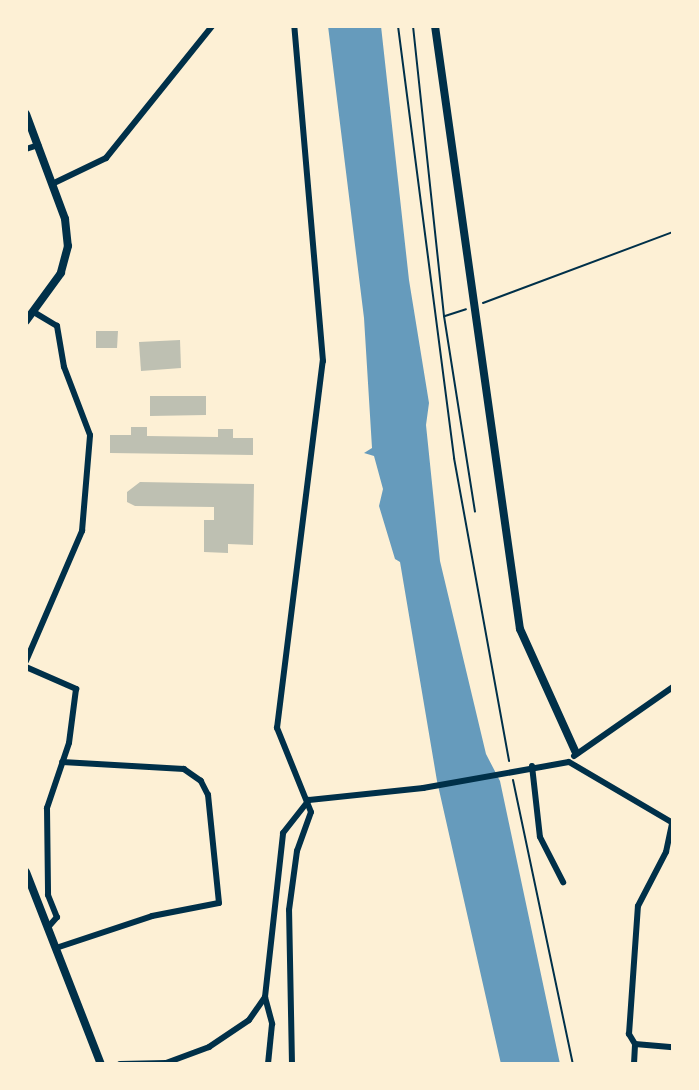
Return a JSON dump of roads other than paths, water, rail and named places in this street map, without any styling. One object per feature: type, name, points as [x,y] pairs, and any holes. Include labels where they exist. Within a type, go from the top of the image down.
[{"type":"street","points":[[52,184],[106,158],[212,26]]},
{"type":"street","points":[[292,1064],[289,910],[297,851],[311,812],[309,800],[289,766],[277,728],[323,361],[294,26]]},
{"type":"street","points":[[435,26],[471,307],[522,639],[576,753]]},
{"type":"street","points":[[26,114],[65,219],[67,260],[26,321]]},
{"type":"street","points":[[26,149],[38,145]]},
{"type":"street","points":[[34,312],[57,326],[64,367],[90,435],[82,531],[26,664],[76,689],[62,762],[46,812],[48,895],[57,917],[50,925]]},
{"type":"street","points":[[569,762],[576,753],[673,687]]},
{"type":"street","points":[[59,947],[152,916],[219,903],[208,795],[201,781],[184,769],[62,762]]},
{"type":"street","points":[[268,1064],[272,1024],[265,997],[283,833],[309,800],[423,788],[532,766],[569,762],[672,823],[666,852],[638,906],[629,1034],[635,1044],[634,1064]]},
{"type":"street","points":[[532,766],[540,837],[563,882]]},
{"type":"street","points":[[26,872],[59,947],[101,1064]]},
{"type":"street","points":[[120,1064],[166,1063],[209,1047],[249,1020],[265,997]]},
{"type":"street","points":[[635,1044],[673,1047]]},
{"type":"water","points":[[328,26],[381,26],[409,280],[429,403],[426,425],[440,561],[486,754],[500,781],[560,1064],[501,1064],[437,781],[400,562],[395,559],[379,506],[383,489],[374,456],[364,453],[372,448],[364,318]]}]
